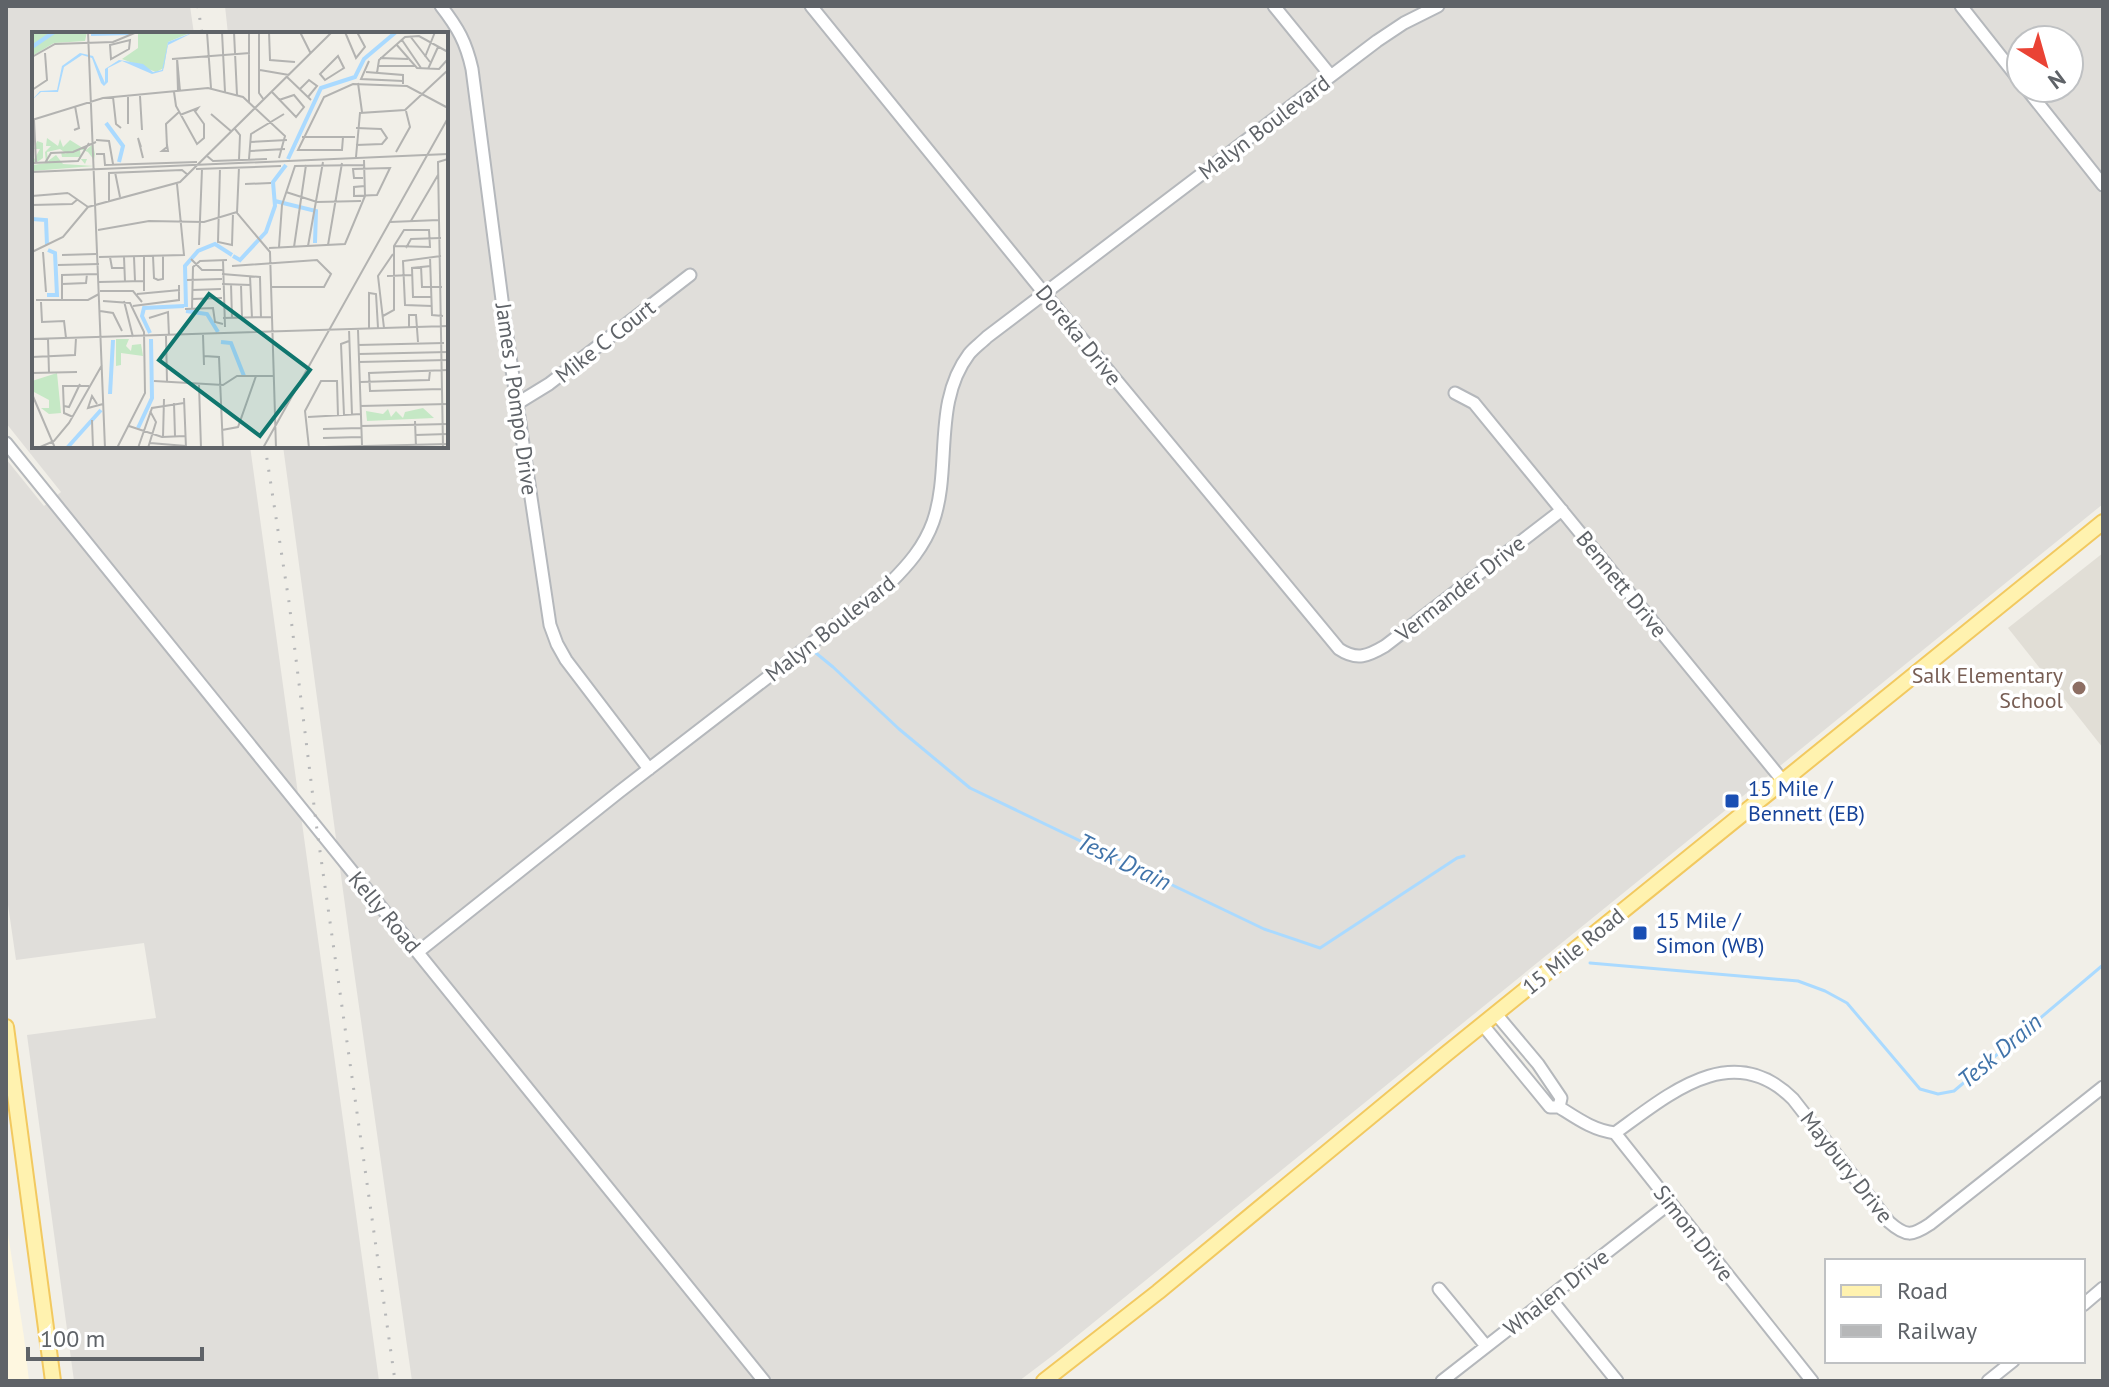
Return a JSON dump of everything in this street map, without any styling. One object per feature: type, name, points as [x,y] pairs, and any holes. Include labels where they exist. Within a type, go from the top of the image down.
[{"type":"main road","name":"15 Mile Road","points":[[1044,1381],[1158,1292],[1482,1024],[2103,522]]},
{"type":"main road","points":[[6,1027],[53,1381]]},
{"type":"street","name":"James J Pompo Drive","points":[[441,6],[467,46],[472,69],[505,323],[551,629],[566,660],[649,769]]},
{"type":"street","name":"Doreka Drive","points":[[811,6],[1330,639],[1339,649],[1354,657]]},
{"type":"street","points":[[1274,6],[1331,76]]},
{"type":"street","name":"Malyn Boulevard","points":[[418,952],[890,583],[907,566],[926,538],[937,507],[947,407],[958,373],[969,354],[987,337],[1331,76],[1404,23],[1438,6]]},
{"type":"street","points":[[1961,6],[2005,62]]},
{"type":"street","points":[[2039,104],[2103,185]]},
{"type":"street","name":"Mike C Court","points":[[518,403],[549,384],[690,275]]},
{"type":"street","name":"Bennett Drive","points":[[1455,393],[1474,403],[1783,781]]},
{"type":"street","name":"Kelly Road","points":[[6,443],[764,1381]]},
{"type":"street","name":"Vermander Drive","points":[[1354,657],[1374,653],[1385,646],[1562,510]]},
{"type":"street","points":[[1496,1014],[1538,1064],[1561,1098],[1559,1107]]},
{"type":"street","points":[[1482,1024],[1550,1107],[1559,1107],[1587,1125],[1615,1133]]},
{"type":"street","name":"Maybury Drive","points":[[1615,1133],[1674,1090],[1697,1079],[1715,1074],[1753,1075],[1785,1091],[1793,1099],[1889,1222],[1898,1231],[1909,1234],[1918,1233],[1930,1224],[2103,1087]]},
{"type":"street","name":"Simon Drive","points":[[1615,1133],[1812,1381]]},
{"type":"street","name":"Whalen Drive","points":[[1442,1381],[1670,1203]]},
{"type":"street","points":[[2085,1303],[2103,1288]]},
{"type":"street","points":[[1439,1289],[1486,1346]]},
{"type":"street","points":[[1550,1298],[1617,1381]]},
{"type":"street","points":[[1988,1381],[2010,1363]]},
{"type":"shaded area","points":[[6,6],[190,6],[194,32],[32,32],[32,448],[250,448],[379,1381],[74,1381],[27,1035],[156,1018],[144,943],[16,960],[6,891],[6,459],[44,506],[61,492],[6,423]]},
{"type":"shaded area","points":[[225,6],[2103,6],[2103,504],[1019,1381],[412,1381],[283,448],[448,448],[448,32],[228,32]]},
{"type":"shaded area","name":"Salk Elementary School","points":[[2103,553],[2103,748],[2008,628]]},
{"type":"shaded area","points":[[6,1221],[24,1337],[29,1381],[6,1381]]},
{"type":"waterway","name":"Tesk Drain","points":[[811,649],[970,788],[1264,929],[1320,948],[1464,856]]},
{"type":"waterway","name":"Tesk Drain","points":[[1590,963],[1798,981],[1825,991],[1847,1003],[1920,1089],[1938,1094],[1954,1091],[2103,965]]},
{"type":"railway","points":[[198,6],[202,32]]},
{"type":"railway","points":[[265,448],[395,1381]]},
{"type":"place","name":"Salk Elementary School","points":[[2079,688]]},
{"type":"place","name":"15 Mile / Bennett (EB)","points":[[1732,801]]},
{"type":"place","name":"15 Mile / Simon (WB)","points":[[1640,933]]}]
